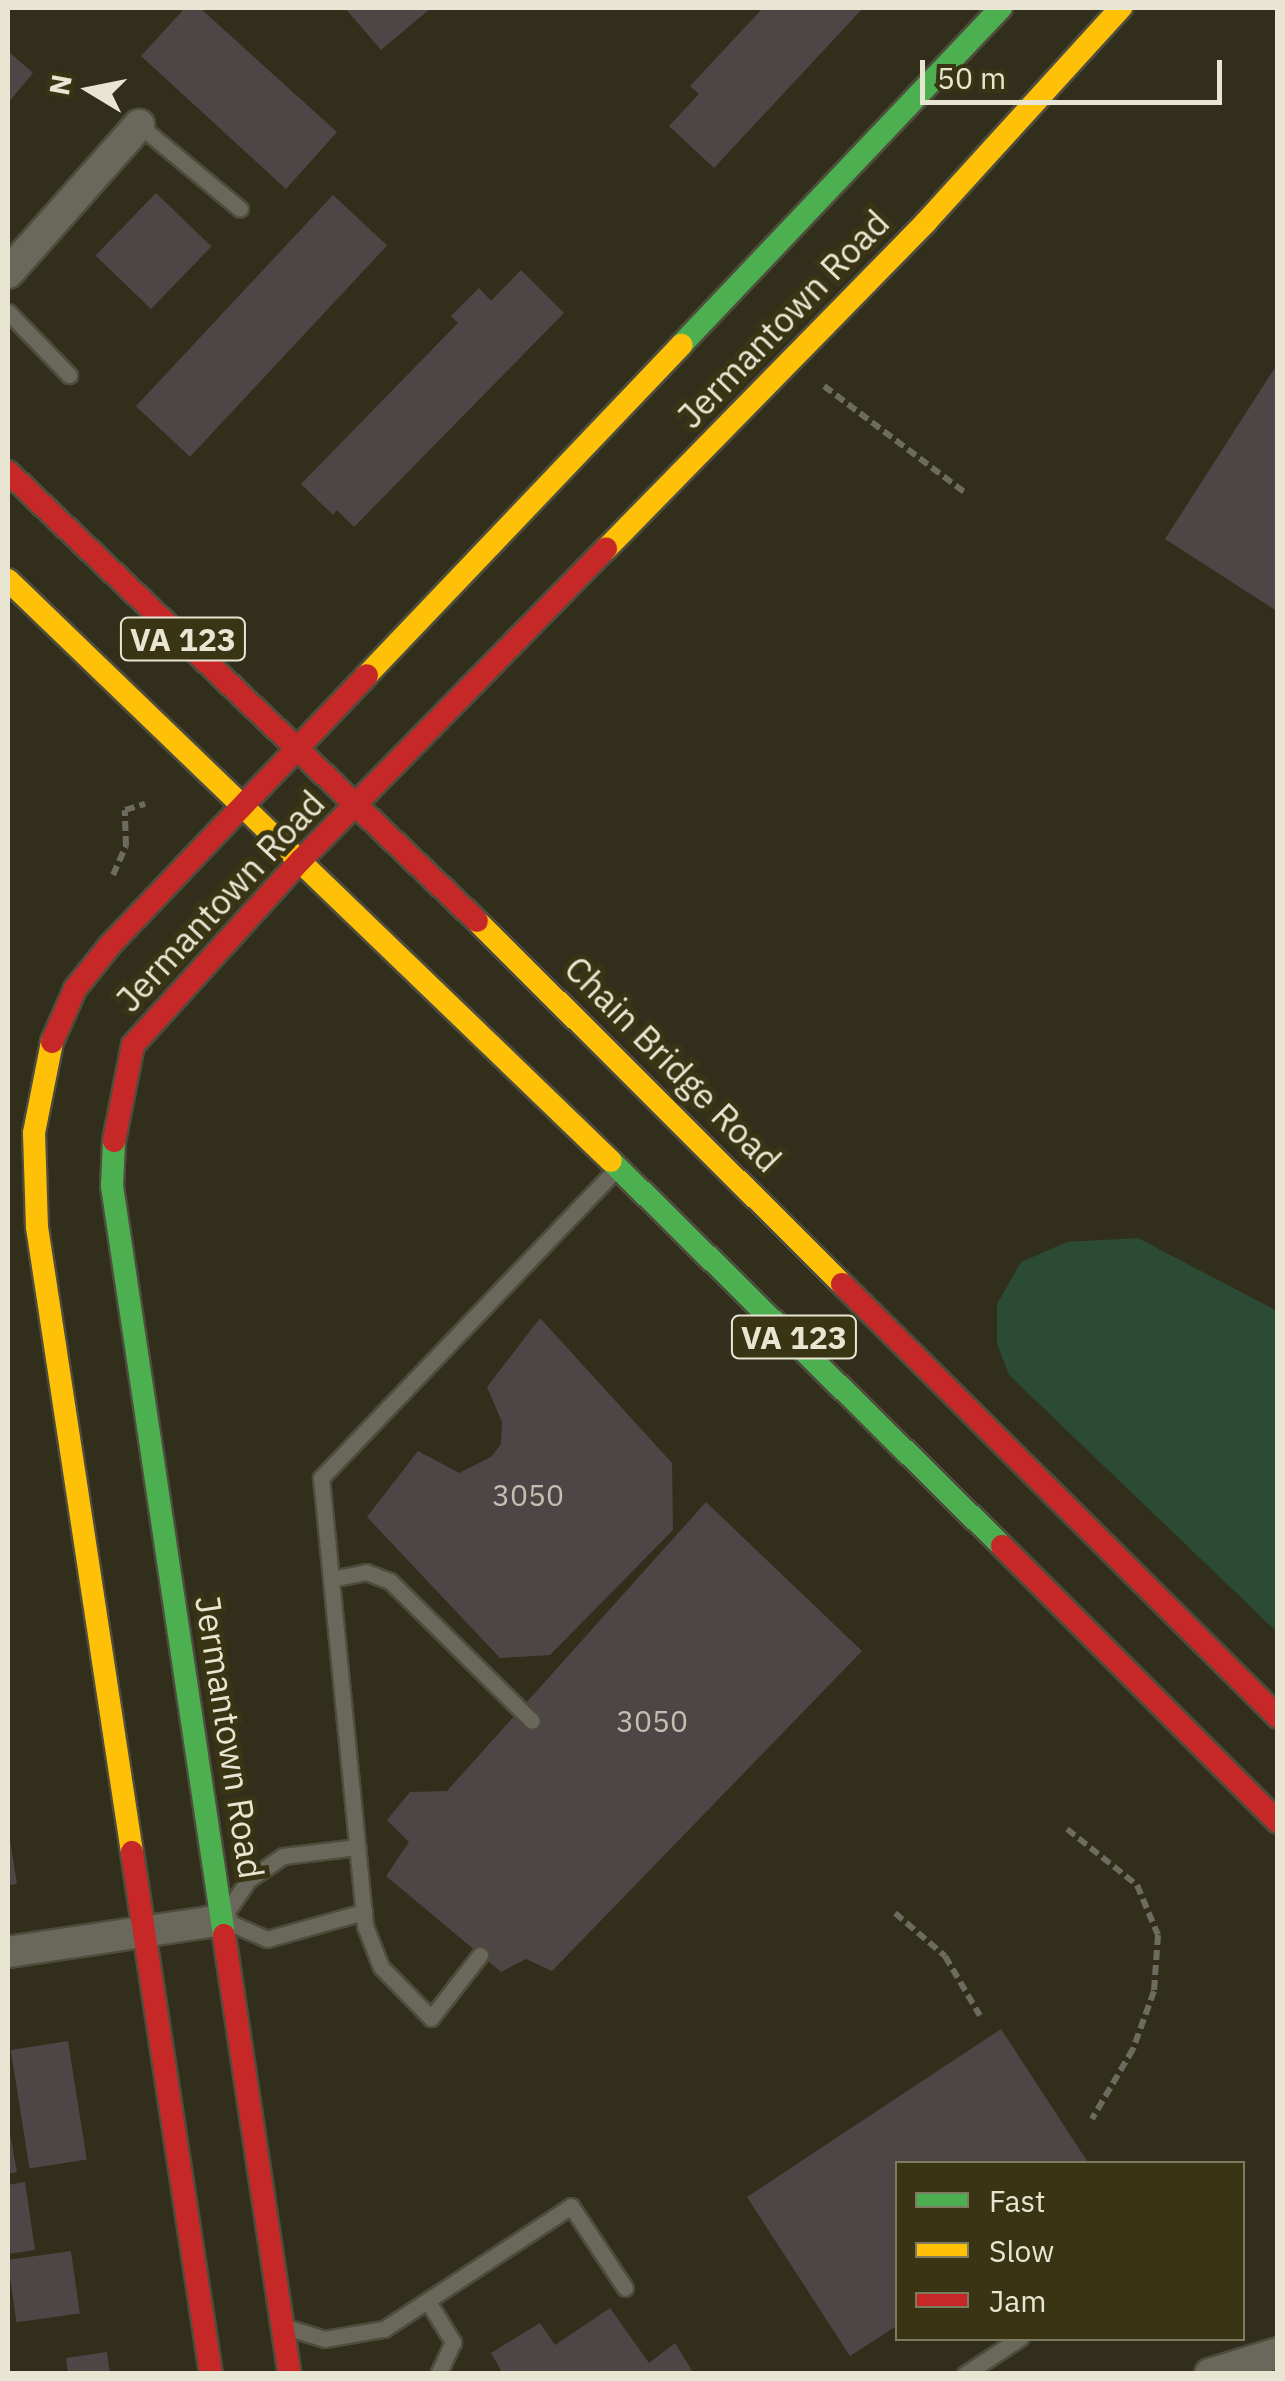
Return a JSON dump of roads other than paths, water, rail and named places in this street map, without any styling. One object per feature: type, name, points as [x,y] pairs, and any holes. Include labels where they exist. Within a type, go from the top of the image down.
[{"type":"main road","name":"Jermantown Road","points":[[211,2374],[38,1227],[36,1098],[43,1060],[75,989],[1001,8]]},
{"type":"main road","name":"Jermantown Road","points":[[290,2374],[112,1186],[116,1106],[134,1045],[300,860],[359,805],[926,222],[1121,8]]},
{"type":"main road","name":"Chain Bridge Road","points":[[8,472],[359,805],[1278,1717]]},
{"type":"main road","name":"VA 123","points":[[8,580],[618,1167],[1278,1822]]},
{"type":"street","points":[[8,274],[139,125]]},
{"type":"street","points":[[8,1952],[222,1920]]},
{"type":"street","points":[[1210,2374],[1278,2353]]},
{"type":"lane","points":[[139,125],[240,209]]},
{"type":"lane","points":[[8,312],[69,375]]},
{"type":"lane","points":[[480,1955],[430,2018],[381,1968],[364,1912],[321,1478],[618,1167]]},
{"type":"lane","points":[[331,1579],[366,1572],[390,1582],[532,1721]]},
{"type":"lane","points":[[357,1848],[283,1856],[248,1880],[222,1920],[266,1939],[364,1912]]},
{"type":"lane","points":[[283,2326],[317,2339],[350,2338],[430,2305],[571,2206],[625,2288]]},
{"type":"lane","points":[[430,2305],[454,2342],[438,2374]]},
{"type":"lane","points":[[965,2374],[1015,2341]]}]
